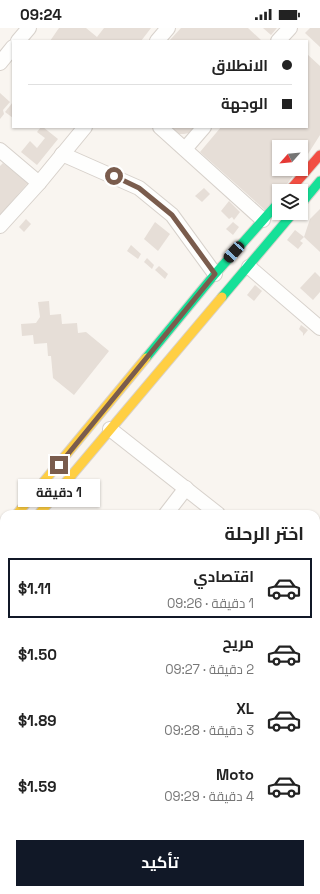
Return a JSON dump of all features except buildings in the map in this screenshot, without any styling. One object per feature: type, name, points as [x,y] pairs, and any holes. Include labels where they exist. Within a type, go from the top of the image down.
[{"type":"street","points":[[19,40],[29,28]]},
{"type":"street","points":[[158,40],[168,28]]},
{"type":"street","points":[[279,40],[290,28]]},
{"type":"street","points":[[0,63],[12,48]]},
{"type":"street","points":[[0,226],[39,183],[84,128]]},
{"type":"street","points":[[161,128],[263,220]]},
{"type":"street","points":[[185,149],[203,128]]},
{"type":"street","points":[[0,150],[39,183]]},
{"type":"street","points":[[62,154],[139,188],[172,215],[215,274]]},
{"type":"street","points":[[295,184],[320,155]]},
{"type":"street","points":[[308,196],[320,181]]},
{"type":"street","points":[[21,510],[215,274],[272,210]]},
{"type":"street","points":[[42,510],[288,220]]},
{"type":"street","points":[[249,267],[320,328]]},
{"type":"street","points":[[110,429],[213,510]]},
{"type":"street","points":[[169,510],[186,488]]},
{"type":"traffic: fast","points":[[308,196],[320,181]]},
{"type":"traffic: fast","points":[[146,358],[215,274],[272,210]]},
{"type":"traffic: fast","points":[[222,297],[287,220]]},
{"type":"traffic: slow","points":[[42,510],[222,297]]},
{"type":"traffic: slow","points":[[20,510],[146,358]]},
{"type":"traffic: jam","points":[[295,184],[320,155]]},
{"type":"route","points":[[59,465],[215,274],[172,215],[139,188],[114,176]]}]
